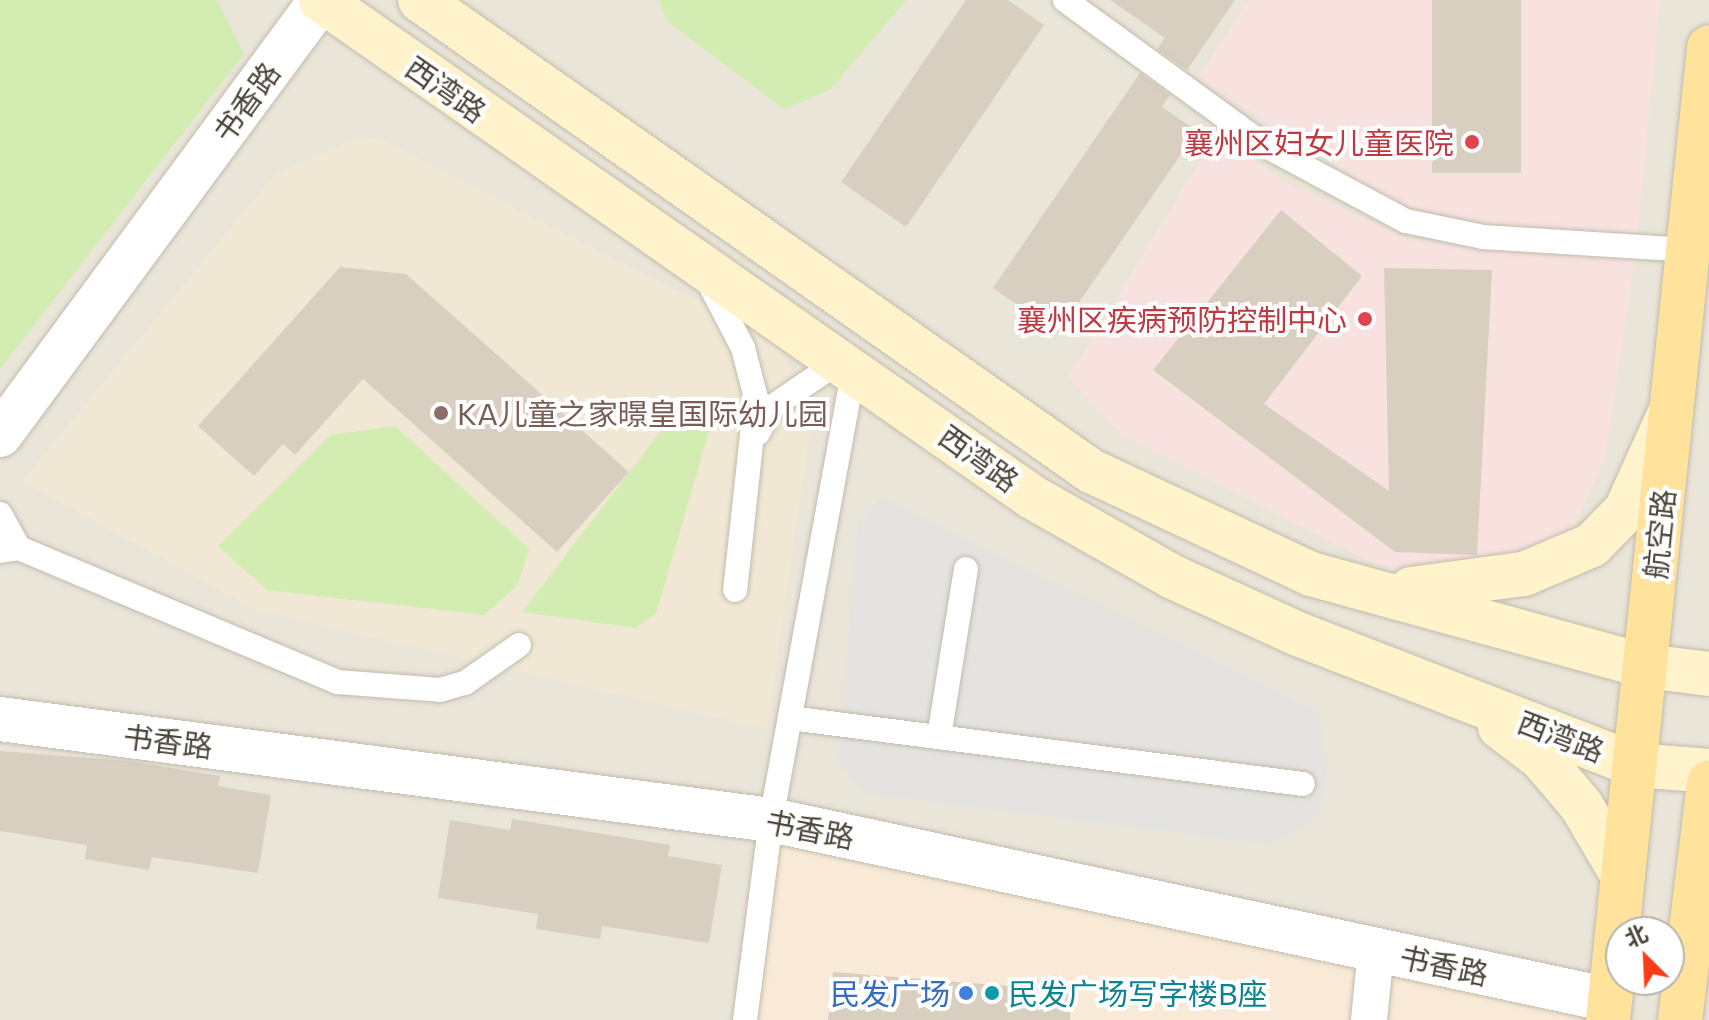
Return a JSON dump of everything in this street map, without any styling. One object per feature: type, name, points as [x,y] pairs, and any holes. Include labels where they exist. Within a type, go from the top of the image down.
[{"type":"main road","name":"西湾路","points":[[321,0],[703,270],[848,363],[1032,497],[1173,577],[1460,697],[1635,765],[1709,771]]},
{"type":"main road","name":"西湾路","points":[[420,0],[1091,471],[1311,574],[1645,666],[1709,674]]},
{"type":"main road","name":"航空路","points":[[1609,1010],[1709,47]]},
{"type":"main road","points":[[1372,590],[1465,587],[1524,574],[1592,545],[1626,510],[1672,407]]},
{"type":"main road","points":[[1460,697],[1541,758],[1581,805],[1623,876]]},
{"type":"main road","points":[[1680,1020],[1709,783]]},
{"type":"street","name":"书香路","points":[[0,435],[321,0]]},
{"type":"street","name":"书香路","points":[[0,719],[771,820],[1376,950],[1609,1010]]},
{"type":"street","points":[[1369,1020],[1376,950]]},
{"type":"lane","points":[[1065,0],[1264,145],[1406,221],[1483,237],[1688,250]]},
{"type":"lane","points":[[703,270],[743,348],[757,435],[735,590]]},
{"type":"lane","points":[[757,435],[772,407],[848,363]]},
{"type":"lane","points":[[745,1020],[771,820],[848,363]]},
{"type":"lane","points":[[0,514],[10,549],[337,682],[440,690],[465,683],[519,645]]},
{"type":"lane","points":[[939,737],[966,569]]},
{"type":"lane","points":[[790,718],[1303,784]]},
{"type":"shaded area","points":[[0,0],[1709,0],[1709,1020],[0,1020]]},
{"type":"shaded area","name":"襄州区妇女儿童医院","points":[[1248,0],[1660,0],[1637,240],[1505,228],[1399,204],[1198,79]]},
{"type":"shaded area","name":"襄州区疾病预防控制中心","points":[[1216,134],[1284,181],[1411,240],[1635,260],[1605,458],[1575,525],[1547,547],[1477,573],[1375,564],[1123,435],[1068,378]]},
{"type":"shaded area","name":"KA儿童之家暻皇国际幼儿园","points":[[378,138],[777,342],[800,388],[809,438],[767,729],[256,610],[22,481],[273,176],[349,141]]},
{"type":"shaded area","points":[[882,497],[1319,713],[1327,783],[1313,822],[1268,844],[863,793],[838,762],[858,523]]},
{"type":"shaded area","points":[[771,820],[1608,1020],[745,1020]]},
{"type":"green space","points":[[0,0],[217,0],[244,54],[0,369]]},
{"type":"green space","points":[[659,0],[906,0],[830,90],[784,109],[667,21]]},
{"type":"green space","points":[[681,405],[709,431],[656,614],[636,628],[522,612]]},
{"type":"green space","points":[[395,426],[529,549],[518,584],[485,615],[267,590],[218,546],[331,435]]},
{"type":"building","points":[[966,0],[1008,0],[1044,25],[906,227],[841,182]]},
{"type":"building","points":[[1110,0],[1235,0],[1187,70],[1157,49],[1165,38]]},
{"type":"building","points":[[1432,0],[1521,0],[1521,173],[1432,173]]},
{"type":"building","points":[[1140,73],[1170,95],[1162,107],[1197,131],[1058,333],[993,288]]},
{"type":"building","points":[[1281,210],[1362,276],[1264,404],[1389,491],[1384,268],[1492,270],[1477,555],[1395,552],[1153,370]]},
{"type":"building","points":[[340,267],[406,274],[629,472],[557,552],[363,379],[295,455],[283,444],[254,476],[198,426]]},
{"type":"building","points":[[0,751],[129,761],[220,776],[218,786],[271,795],[258,873],[152,857],[149,870],[85,859],[87,845],[0,831]]},
{"type":"building","points":[[512,819],[670,845],[668,856],[722,865],[709,943],[602,926],[600,939],[536,929],[538,914],[438,898],[450,820],[510,830]]},
{"type":"building","name":"民发广场","points":[[833,972],[1071,991],[1070,1020],[828,1020]]},
{"type":"place","name":"襄州区妇女儿童医院","points":[[1472,142]]},
{"type":"place","name":"襄州区疾病预防控制中心","points":[[1365,319]]},
{"type":"place","name":"KA儿童之家暻皇国际幼儿园","points":[[441,413]]},
{"type":"place","name":"民发广场","points":[[966,993]]},
{"type":"place","name":"民发广场写字楼B座","points":[[992,993]]}]
